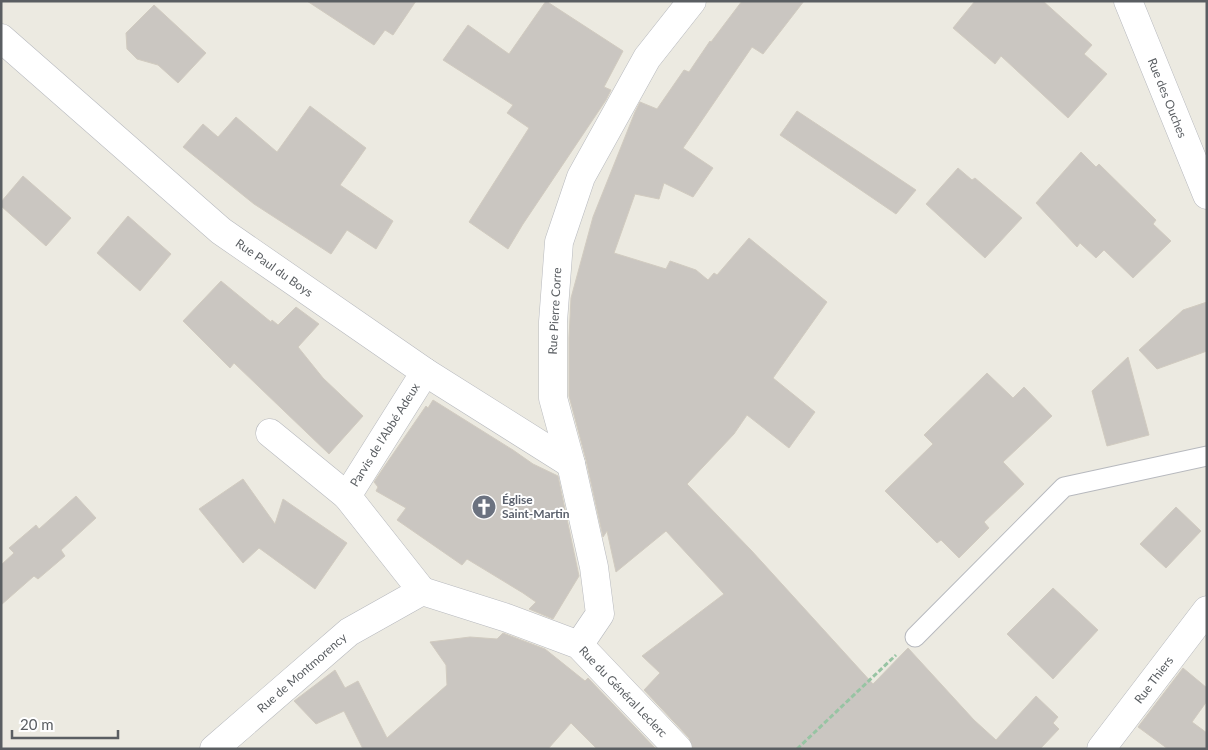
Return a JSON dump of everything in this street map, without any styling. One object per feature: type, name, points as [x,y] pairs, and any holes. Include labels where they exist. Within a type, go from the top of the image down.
[{"type":"street","name":"Rue Pierre Corre","points":[[579,645],[600,614],[594,567],[553,398],[553,322],[558,242],[581,177],[628,92],[647,58],[692,1]]},
{"type":"street","name":"Rue des Ouches","points":[[1128,1],[1207,195]]},
{"type":"street","name":"Rue Paul du Boys","points":[[1,38],[221,231],[425,372],[570,464]]},
{"type":"street","name":"Parvis de l'Abbé Adeux","points":[[422,591],[347,496],[425,372]]},
{"type":"street","points":[[270,433],[347,496]]},
{"type":"street","name":"Rue du Général Leclerc","points":[[422,591],[508,618],[579,645],[678,749]]},
{"type":"street","name":"Rue de Montmorency","points":[[214,749],[349,632],[422,591]]},
{"type":"street","name":"Rue Thiers","points":[[1101,749],[1207,610]]},
{"type":"lane","points":[[915,637],[1064,487],[1207,456]]},
{"type":"path","points":[[797,749],[915,637]]},
{"type":"building","points":[[307,1],[416,1],[393,35],[385,30],[374,45]]},
{"type":"building","points":[[546,1],[623,51],[604,87],[611,90],[606,100],[508,249],[469,222],[529,128],[507,113],[513,105],[443,60],[468,25],[509,54]]},
{"type":"building","points":[[742,1],[804,1],[763,54],[752,47],[683,148],[713,168],[693,197],[664,183],[659,199],[635,194],[614,253],[666,269],[670,261],[696,270],[708,280],[714,273],[717,275],[749,238],[827,302],[773,378],[815,412],[789,448],[747,415],[734,434],[687,484],[751,550],[873,684],[908,648],[974,720],[996,740],[1036,696],[1058,717],[1053,723],[1059,729],[1040,749],[693,749],[689,738],[644,690],[660,673],[642,656],[724,594],[666,531],[616,572],[607,531],[603,537],[586,460],[569,396],[571,298],[593,217],[640,102],[657,109],[684,70],[689,72],[710,41]]},
{"type":"building","points":[[975,1],[1043,1],[1092,45],[1084,54],[1107,74],[1068,118],[1001,56],[995,64],[953,28]]},
{"type":"building","points":[[154,5],[206,53],[178,83],[158,65],[137,59],[127,49],[126,33]]},
{"type":"building","points":[[310,106],[366,148],[340,185],[393,221],[376,249],[347,230],[331,254],[254,204],[183,147],[203,124],[218,137],[236,117],[277,152]]},
{"type":"building","points":[[797,111],[916,190],[896,214],[780,135]]},
{"type":"building","points":[[1081,152],[1096,167],[1099,164],[1156,220],[1153,224],[1171,241],[1133,278],[1104,250],[1096,258],[1080,243],[1077,247],[1036,203]]},
{"type":"building","points":[[958,168],[972,180],[975,178],[1022,218],[985,258],[926,204]]},
{"type":"building","points":[[23,176],[71,218],[46,246],[1,206],[1,202]]},
{"type":"building","points":[[128,216],[171,254],[140,291],[97,253]]},
{"type":"building","points":[[221,281],[271,322],[272,320],[278,325],[296,307],[319,324],[298,347],[323,378],[363,416],[329,454],[234,363],[230,368],[183,321]]},
{"type":"building","points":[[1207,302],[1207,351],[1157,369],[1139,350],[1183,310]]},
{"type":"building","points":[[1128,357],[1149,435],[1107,446],[1092,391]]},
{"type":"building","points":[[987,373],[1013,398],[1024,387],[1052,416],[1003,462],[1024,484],[984,522],[989,528],[959,558],[941,540],[937,543],[885,491],[933,444],[924,435]]},
{"type":"building","name":"Église Saint-Martin","points":[[433,400],[533,464],[558,476],[579,576],[553,619],[529,609],[536,602],[523,593],[467,559],[462,565],[397,520],[406,508],[376,491],[378,487],[374,482],[426,406],[428,408]]},
{"type":"building","points":[[243,479],[275,524],[283,499],[347,543],[315,589],[259,548],[243,563],[199,509]]},
{"type":"building","points":[[76,496],[96,518],[61,550],[65,556],[38,579],[34,576],[1,605],[1,565],[14,553],[9,548],[36,525],[39,529]]},
{"type":"building","points":[[1176,507],[1201,531],[1166,568],[1140,544]]},
{"type":"building","points":[[1053,588],[1098,630],[1053,679],[1007,634]]},
{"type":"building","points":[[503,633],[545,649],[585,681],[588,678],[656,749],[597,749],[571,723],[548,749],[363,749],[344,711],[316,724],[294,701],[335,670],[345,688],[358,681],[387,738],[447,685],[446,665],[430,642],[470,637],[497,639]]},
{"type":"building","points":[[1183,668],[1207,688],[1207,701],[1192,722],[1207,733],[1207,749],[1168,749],[1138,727]]},
{"type":"place","name":"Église Saint-Martin","points":[[484,507]]}]
